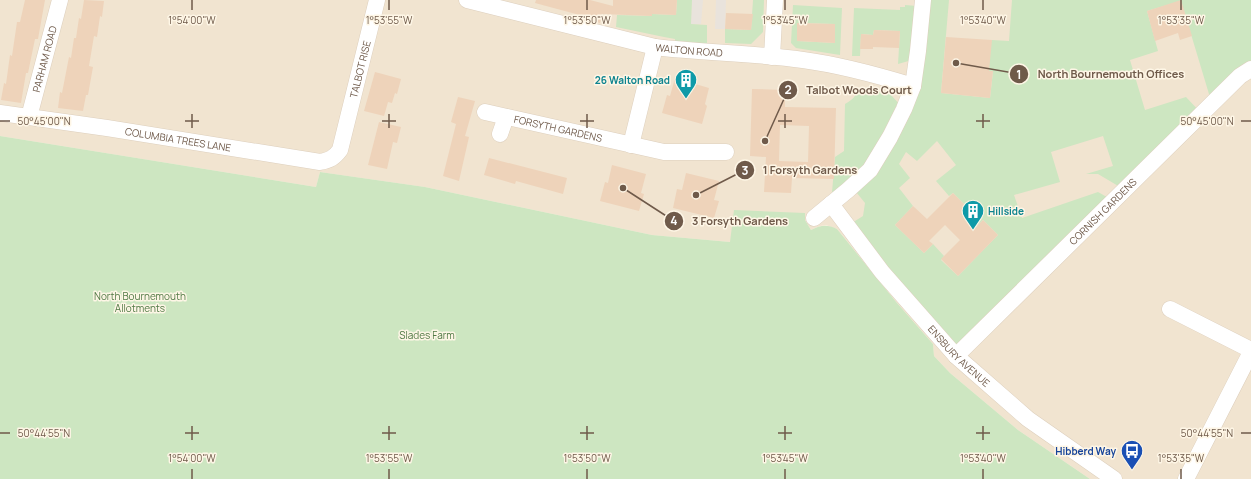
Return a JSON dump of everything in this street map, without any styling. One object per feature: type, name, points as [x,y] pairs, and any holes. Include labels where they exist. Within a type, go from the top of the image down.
[{"type":"street","name":"PARHAM ROAD","points":[[29,117],[60,0]]},
{"type":"street","name":"TALBOT RISE","points":[[343,139],[377,0]]},
{"type":"street","name":"WALTON ROAD","points":[[467,0],[655,47],[683,51],[803,60],[847,67],[913,86]]},
{"type":"street","points":[[772,57],[775,0]]},
{"type":"street","points":[[814,218],[870,170],[890,137],[904,109],[913,86],[923,0]]},
{"type":"street","points":[[631,145],[655,47]]},
{"type":"street","name":"CORNISH GARDENS","points":[[956,356],[1240,76],[1251,69]]},
{"type":"street","name":"FORSYTH GARDENS","points":[[485,112],[664,152],[726,152]]},
{"type":"street","name":"COLUMBIA TREES LANE","points":[[0,113],[320,162],[335,157],[340,150],[343,139]]},
{"type":"street","points":[[500,134],[506,116]]},
{"type":"street","name":"ENSBURY AVENUE","points":[[831,204],[882,272],[956,356],[1028,419],[1114,479]]},
{"type":"street","points":[[1170,310],[1251,351],[1186,479]]},
{"type":"shaded area","points":[[0,0],[1251,0],[1251,479],[1090,479],[1018,430],[950,373],[934,356],[933,344],[897,303],[837,229],[826,225],[811,230],[805,220],[805,213],[730,242],[652,235],[425,187],[320,172],[316,187],[0,136]]},
{"type":"shaded area","points":[[692,0],[703,0],[701,24],[691,24]]},
{"type":"shaded area","points":[[716,0],[726,0],[725,29],[715,29]]},
{"type":"green space","points":[[677,0],[692,0],[691,24],[707,25],[707,52],[675,50],[675,39],[616,27],[617,15],[676,15]]},
{"type":"green space","points":[[753,0],[764,0],[763,32],[751,44],[725,43],[725,29],[751,30]]},
{"type":"green space","points":[[923,0],[949,0],[941,93],[990,98],[993,71],[968,69],[992,40],[1009,41],[1012,0],[1251,0],[1251,69],[1212,104],[1181,1],[1147,11],[1158,51],[1130,60],[1145,110],[1186,97],[1202,114],[1125,190],[1098,174],[1086,174],[1113,166],[1103,136],[1051,152],[1060,182],[1014,195],[1022,218],[1098,192],[1114,201],[956,356],[847,226],[863,216],[865,203],[852,187],[831,204],[835,157],[844,151],[845,104],[853,98],[858,88],[890,94],[904,109]],"holes":[[[937,141],[956,165],[936,181],[949,196],[953,193],[966,206],[961,212],[976,227],[983,220],[998,235],[958,276],[941,260],[944,256],[933,244],[924,253],[895,225],[913,206],[899,188],[910,178],[899,164],[906,152],[917,161]]]},
{"type":"green space","points":[[793,5],[842,8],[840,55],[796,48],[791,43]],"holes":[[[797,23],[835,24],[835,43],[797,41]]]},
{"type":"green space","points":[[905,5],[917,6],[912,60],[898,64],[900,31],[874,30],[873,35],[861,34],[860,56],[852,56],[854,8],[900,10],[900,7],[905,7]]},
{"type":"green space","name":"Slades Farm","points":[[0,136],[316,187],[320,172],[425,187],[652,235],[730,242],[734,210],[805,213],[805,220],[811,230],[824,226],[830,226],[837,229],[897,303],[933,344],[934,356],[950,373],[1018,430],[1090,479],[0,479]]},
{"type":"building","points":[[25,0],[45,0],[38,39],[35,39],[28,73],[26,73],[21,103],[1,100],[4,83],[6,84],[10,55],[12,56],[17,22],[20,22]]},
{"type":"building","points":[[84,0],[104,1],[97,37],[94,36],[89,66],[93,67],[88,95],[86,95],[83,111],[58,108],[60,92],[62,93],[69,57],[71,58],[74,38],[76,38],[79,18],[81,19]]},
{"type":"building","points":[[536,0],[590,0],[613,6],[613,0],[677,0],[676,15],[652,14],[652,16],[602,14],[600,23],[587,19],[587,17],[535,3]]},
{"type":"building","points":[[1181,0],[1192,36],[1180,40],[1178,33],[1155,41],[1147,11]]},
{"type":"building","points":[[726,13],[753,14],[751,30],[725,29]]},
{"type":"building","points":[[797,23],[835,24],[835,43],[797,41]]},
{"type":"building","points":[[874,30],[900,31],[899,48],[873,47],[873,49],[860,49],[861,34],[873,35]]},
{"type":"building","points":[[946,37],[992,40],[989,71],[993,71],[990,98],[941,93]]},
{"type":"building","points":[[375,72],[401,79],[397,94],[395,93],[392,103],[388,102],[384,116],[364,111]]},
{"type":"building","name":"26 Walton Road","points":[[675,78],[709,88],[705,104],[707,106],[702,124],[662,113],[667,95],[670,96]]},
{"type":"building","points":[[752,89],[785,90],[785,107],[836,108],[834,179],[792,178],[791,193],[764,192],[766,157],[750,156]],"holes":[[[780,125],[809,126],[808,162],[779,161]]]},
{"type":"building","points":[[458,97],[475,101],[465,136],[469,137],[459,181],[443,176],[456,124],[451,122]]},
{"type":"building","points":[[379,122],[401,127],[397,143],[393,142],[387,169],[368,165]]},
{"type":"building","points":[[489,158],[567,178],[563,194],[516,181],[515,184],[484,175]]},
{"type":"building","points":[[612,165],[646,174],[641,193],[644,194],[639,211],[600,201],[605,182],[608,183]]},
{"type":"building","points":[[686,173],[719,181],[714,200],[719,201],[714,218],[673,208],[677,189],[682,190]]},
{"type":"building","name":"Hillside","points":[[953,193],[966,206],[961,212],[976,227],[983,220],[998,235],[958,276],[941,259],[960,240],[945,225],[929,241],[933,244],[924,253],[895,225],[913,206],[927,219]]},
{"type":"place","name":"North Bournemouth Offices","points":[[956,63]]},
{"type":"place","name":"26 Walton Road","points":[[686,100]]},
{"type":"place","name":"Talbot Woods Court","points":[[765,141]]},
{"type":"place","name":"3 Forsyth Gardens","points":[[623,188]]},
{"type":"place","name":"1 Forsyth Gardens","points":[[696,195]]},
{"type":"place","name":"Hillside","points":[[973,230]]},
{"type":"place","name":"Hibberd Way","points":[[1132,470]]},
{"type":"park label","name":"North Bournemouth Allotments","points":[[140,302]]}]
